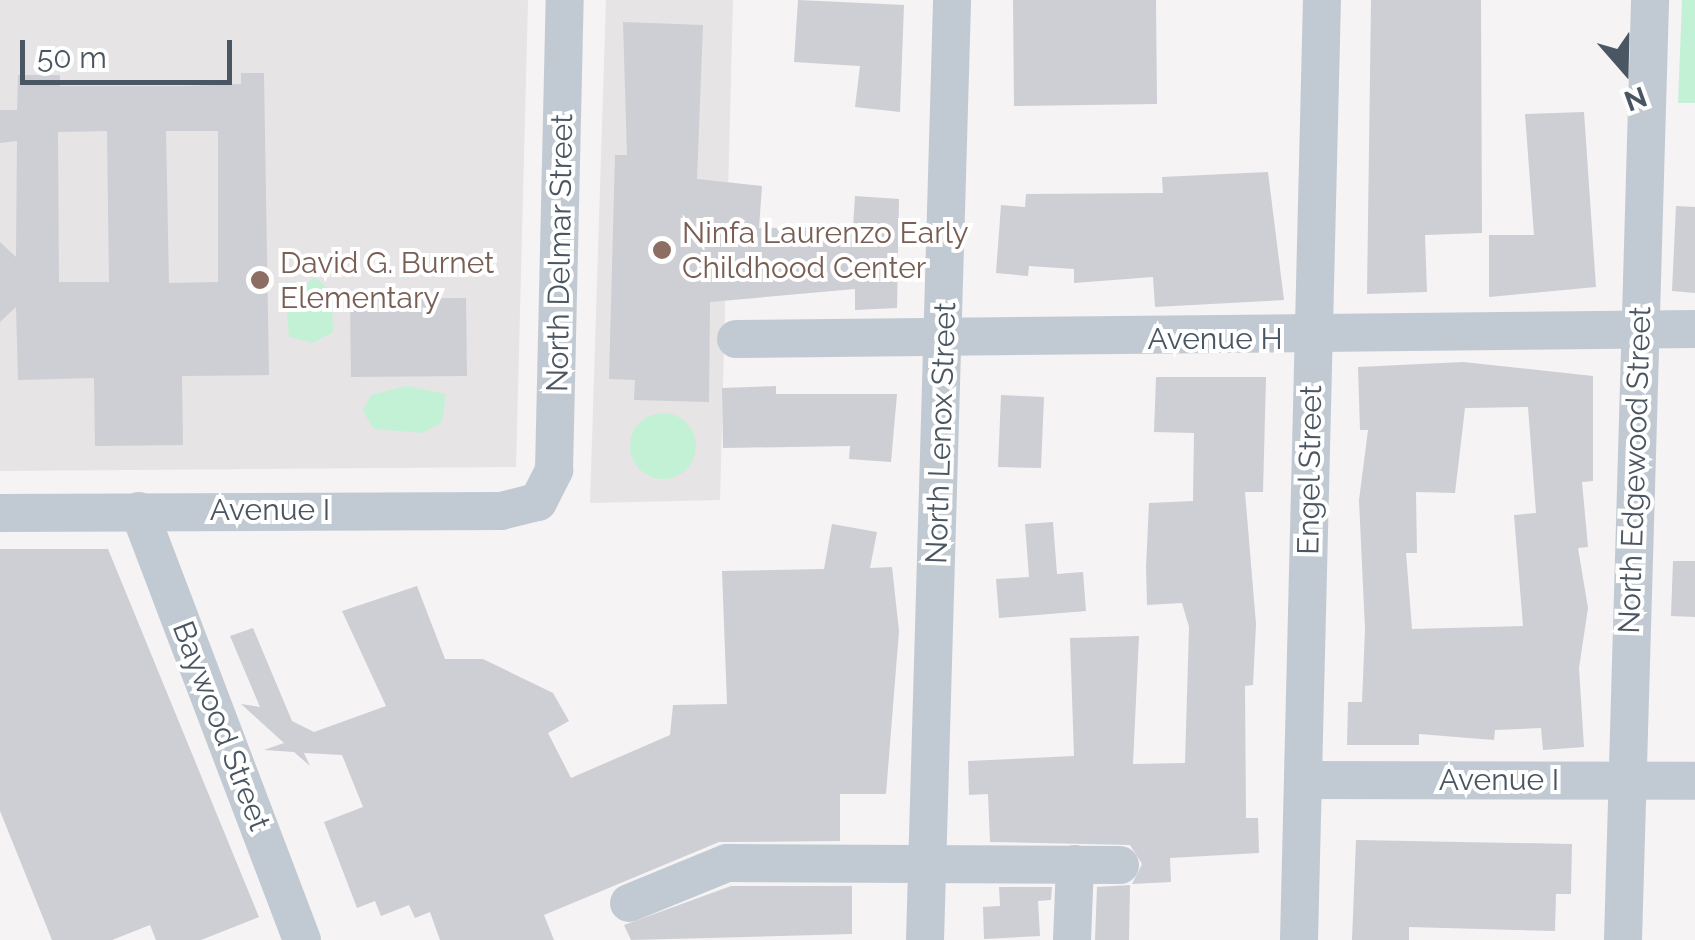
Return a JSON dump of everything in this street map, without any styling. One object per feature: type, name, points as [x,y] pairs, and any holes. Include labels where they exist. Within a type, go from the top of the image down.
[{"type":"street","name":"North Delmar Street","points":[[538,502],[554,470],[566,0]]},
{"type":"street","name":"North Lenox Street","points":[[925,940],[952,0]]},
{"type":"street","name":"Engel Street","points":[[1299,940],[1322,0]]},
{"type":"street","name":"North Edgewood Street","points":[[1623,940],[1650,0]]},
{"type":"street","name":"Avenue H","points":[[736,339],[1313,338],[1695,329]]},
{"type":"street","name":"Avenue I","points":[[0,513],[501,511],[538,502]]},
{"type":"street","name":"Baywood Street","points":[[140,512],[302,940]]},
{"type":"street","name":"Avenue I","points":[[1303,780],[1695,781]]},
{"type":"street","points":[[630,903],[727,864],[1120,865]]},
{"type":"street","points":[[1072,940],[1075,864]]},
{"type":"shaded area","name":"David G. Burnet Elementary","points":[[0,0],[528,0],[516,467],[0,471]]},
{"type":"shaded area","name":"Ninfa Laurenzo Early Childhood Center","points":[[606,0],[733,0],[720,500],[590,503]]},
{"type":"green space","points":[[1682,0],[1695,0],[1695,103],[1678,103]]},
{"type":"green space","points":[[315,277],[332,293],[333,332],[313,343],[289,337],[286,299]]},
{"type":"green space","points":[[406,386],[446,394],[442,422],[422,433],[374,429],[363,411],[371,395]]},
{"type":"green space","points":[[663,413],[686,423],[696,446],[686,469],[663,479],[640,469],[630,446],[640,423]]},
{"type":"building","points":[[798,0],[904,5],[900,112],[855,107],[860,66],[794,62]]},
{"type":"building","points":[[1013,0],[1156,0],[1157,104],[1014,106]]},
{"type":"building","points":[[1371,0],[1481,0],[1482,233],[1425,235],[1427,292],[1367,294]]},
{"type":"building","points":[[623,22],[703,25],[697,179],[762,186],[759,228],[853,227],[855,196],[899,199],[897,308],[855,310],[855,289],[710,302],[709,402],[634,400],[635,380],[609,379],[615,155],[627,155]]},
{"type":"building","points":[[241,73],[264,73],[269,375],[182,376],[183,445],[95,446],[94,378],[18,380],[16,307],[0,322],[0,242],[16,257],[17,141],[0,143],[0,110],[17,110],[18,75],[60,75],[60,86],[241,84]],"holes":[[[107,131],[109,282],[59,282],[58,132]],[[166,131],[218,131],[218,282],[169,283]]]},
{"type":"building","points":[[1584,112],[1596,287],[1489,297],[1489,235],[1534,235],[1525,114]]},
{"type":"building","points":[[1268,172],[1284,300],[1155,307],[1153,277],[1074,283],[1074,269],[1029,266],[1028,276],[996,273],[1001,205],[1025,207],[1026,194],[1163,193],[1162,177]]},
{"type":"building","points":[[1676,206],[1695,207],[1695,293],[1672,291]]},
{"type":"building","points":[[466,298],[467,376],[351,377],[350,299]]},
{"type":"building","points":[[1463,362],[1593,376],[1593,481],[1582,482],[1588,547],[1578,548],[1588,608],[1579,668],[1584,747],[1543,750],[1541,728],[1495,730],[1494,740],[1419,734],[1419,745],[1347,745],[1348,702],[1362,702],[1365,629],[1359,500],[1368,430],[1360,430],[1358,367]],"holes":[[[1528,407],[1536,513],[1514,515],[1523,626],[1412,629],[1406,553],[1417,553],[1416,492],[1455,493],[1465,408]]]},
{"type":"building","points":[[1156,377],[1266,377],[1263,492],[1245,492],[1256,624],[1253,685],[1245,686],[1246,818],[1258,818],[1259,853],[1170,858],[1171,882],[1132,884],[1142,864],[1130,845],[990,842],[988,794],[969,795],[968,761],[1074,756],[1070,638],[1139,636],[1133,764],[1185,763],[1189,627],[1182,603],[1147,605],[1146,567],[1149,503],[1193,501],[1194,433],[1154,432]]},
{"type":"building","points":[[776,386],[776,394],[897,394],[891,462],[849,459],[850,446],[723,448],[722,388]]},
{"type":"building","points":[[1001,395],[1044,397],[1041,468],[998,467]]},
{"type":"building","points":[[1053,522],[1057,574],[1083,572],[1086,611],[999,618],[996,579],[1029,577],[1025,524]]},
{"type":"building","points":[[832,524],[877,532],[870,568],[892,567],[899,631],[886,794],[840,794],[840,841],[719,842],[544,915],[554,940],[440,940],[430,912],[415,918],[409,905],[381,916],[375,901],[357,908],[324,822],[363,807],[342,755],[304,753],[310,766],[294,752],[264,750],[284,743],[241,704],[260,707],[230,636],[253,628],[292,721],[314,732],[386,706],[342,611],[417,586],[445,659],[483,659],[553,693],[569,721],[548,733],[571,778],[670,735],[673,705],[727,704],[722,571],[824,569]]},
{"type":"building","points":[[0,549],[108,549],[259,917],[201,940],[156,940],[150,925],[112,940],[52,940],[0,811]]},
{"type":"building","points":[[1673,561],[1695,561],[1695,617],[1671,616]]},
{"type":"building","points":[[1356,840],[1572,844],[1571,894],[1556,894],[1555,931],[1409,927],[1409,940],[1352,940]]},
{"type":"building","points":[[1130,885],[1129,940],[1095,940],[1097,887]]},
{"type":"building","points":[[731,886],[852,886],[852,934],[631,940],[624,925]]},
{"type":"building","points":[[999,887],[1052,887],[1051,900],[1038,901],[1040,936],[984,939],[983,907],[1000,906]]},
{"type":"place","name":"Ninfa Laurenzo Early Childhood Center","points":[[662,250]]},
{"type":"place","name":"David G. Burnet Elementary","points":[[260,280]]}]
